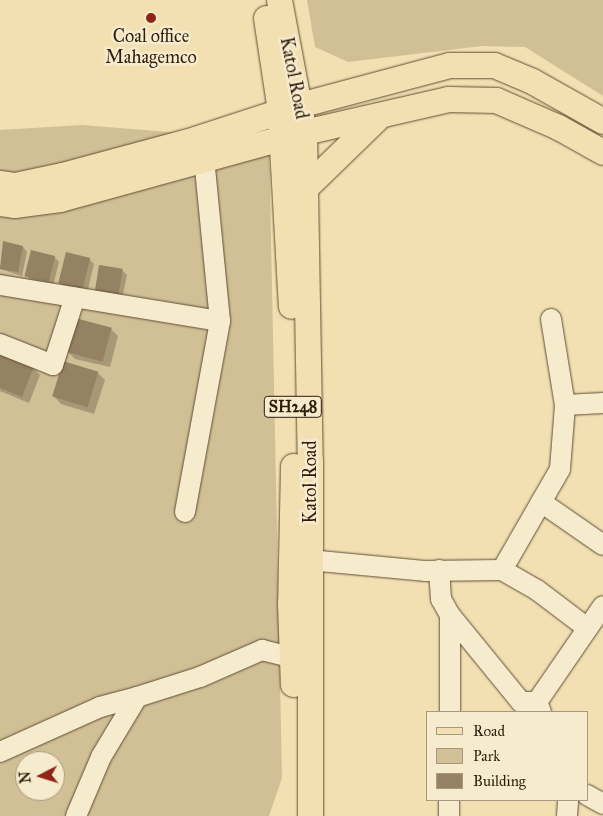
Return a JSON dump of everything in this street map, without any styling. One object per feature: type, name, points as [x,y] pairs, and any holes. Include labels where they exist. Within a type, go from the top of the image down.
[{"type":"main road","name":"Katol Road","points":[[263,0],[289,108]]},
{"type":"main road","name":"Katol Road","points":[[279,0],[289,108],[305,188],[310,816]]},
{"type":"main road","points":[[0,183],[15,185],[62,175],[195,139],[289,108],[449,65],[494,66],[532,81],[603,122]]},
{"type":"main road","points":[[0,203],[14,205],[60,199],[293,135],[448,99],[496,100],[558,127],[603,152]]},
{"type":"main road","points":[[305,188],[381,114]]},
{"type":"main road","name":"Katol Road","points":[[293,135],[290,247],[292,360],[290,604],[293,658],[293,816]]},
{"type":"street","points":[[185,512],[220,321],[204,159]]},
{"type":"street","points":[[0,285],[220,321]]},
{"type":"street","points":[[0,344],[53,365],[75,297]]},
{"type":"street","points":[[502,570],[560,469],[565,405],[551,319]]},
{"type":"street","points":[[565,405],[603,403]]},
{"type":"street","points":[[541,502],[603,545]]},
{"type":"street","points":[[309,560],[439,570],[502,570],[537,590],[587,628]]},
{"type":"street","points":[[439,570],[441,599],[450,614],[521,702],[539,707],[587,628],[603,606]]},
{"type":"street","points":[[450,614],[450,711]]},
{"type":"street","points":[[0,752],[100,707],[200,677],[262,650],[293,658],[310,640]]},
{"type":"street","points":[[76,816],[101,757],[137,697]]},
{"type":"street","points":[[588,796],[603,804]]},
{"type":"street","points":[[449,801],[449,816]]},
{"type":"street","points":[[567,816],[568,801]]},
{"type":"green space","points":[[307,0],[603,0],[603,96],[525,47],[482,46],[348,62],[315,47]]},
{"type":"green space","points":[[82,125],[269,140],[282,778],[269,816],[0,816],[0,130]]},
{"type":"building","points":[[3,241],[23,246],[18,272],[0,269]]},
{"type":"building","points":[[31,250],[55,256],[49,282],[24,276]]},
{"type":"building","points":[[66,252],[90,258],[83,289],[58,283]]},
{"type":"building","points":[[99,265],[123,269],[119,294],[95,291]]},
{"type":"building","points":[[75,318],[112,328],[103,362],[66,352]]},
{"type":"building","points":[[0,352],[34,366],[22,397],[0,388]]},
{"type":"building","points":[[63,361],[98,372],[88,407],[52,396]]},
{"type":"place","name":"Coal office Mahagemco","points":[[151,18]]}]
